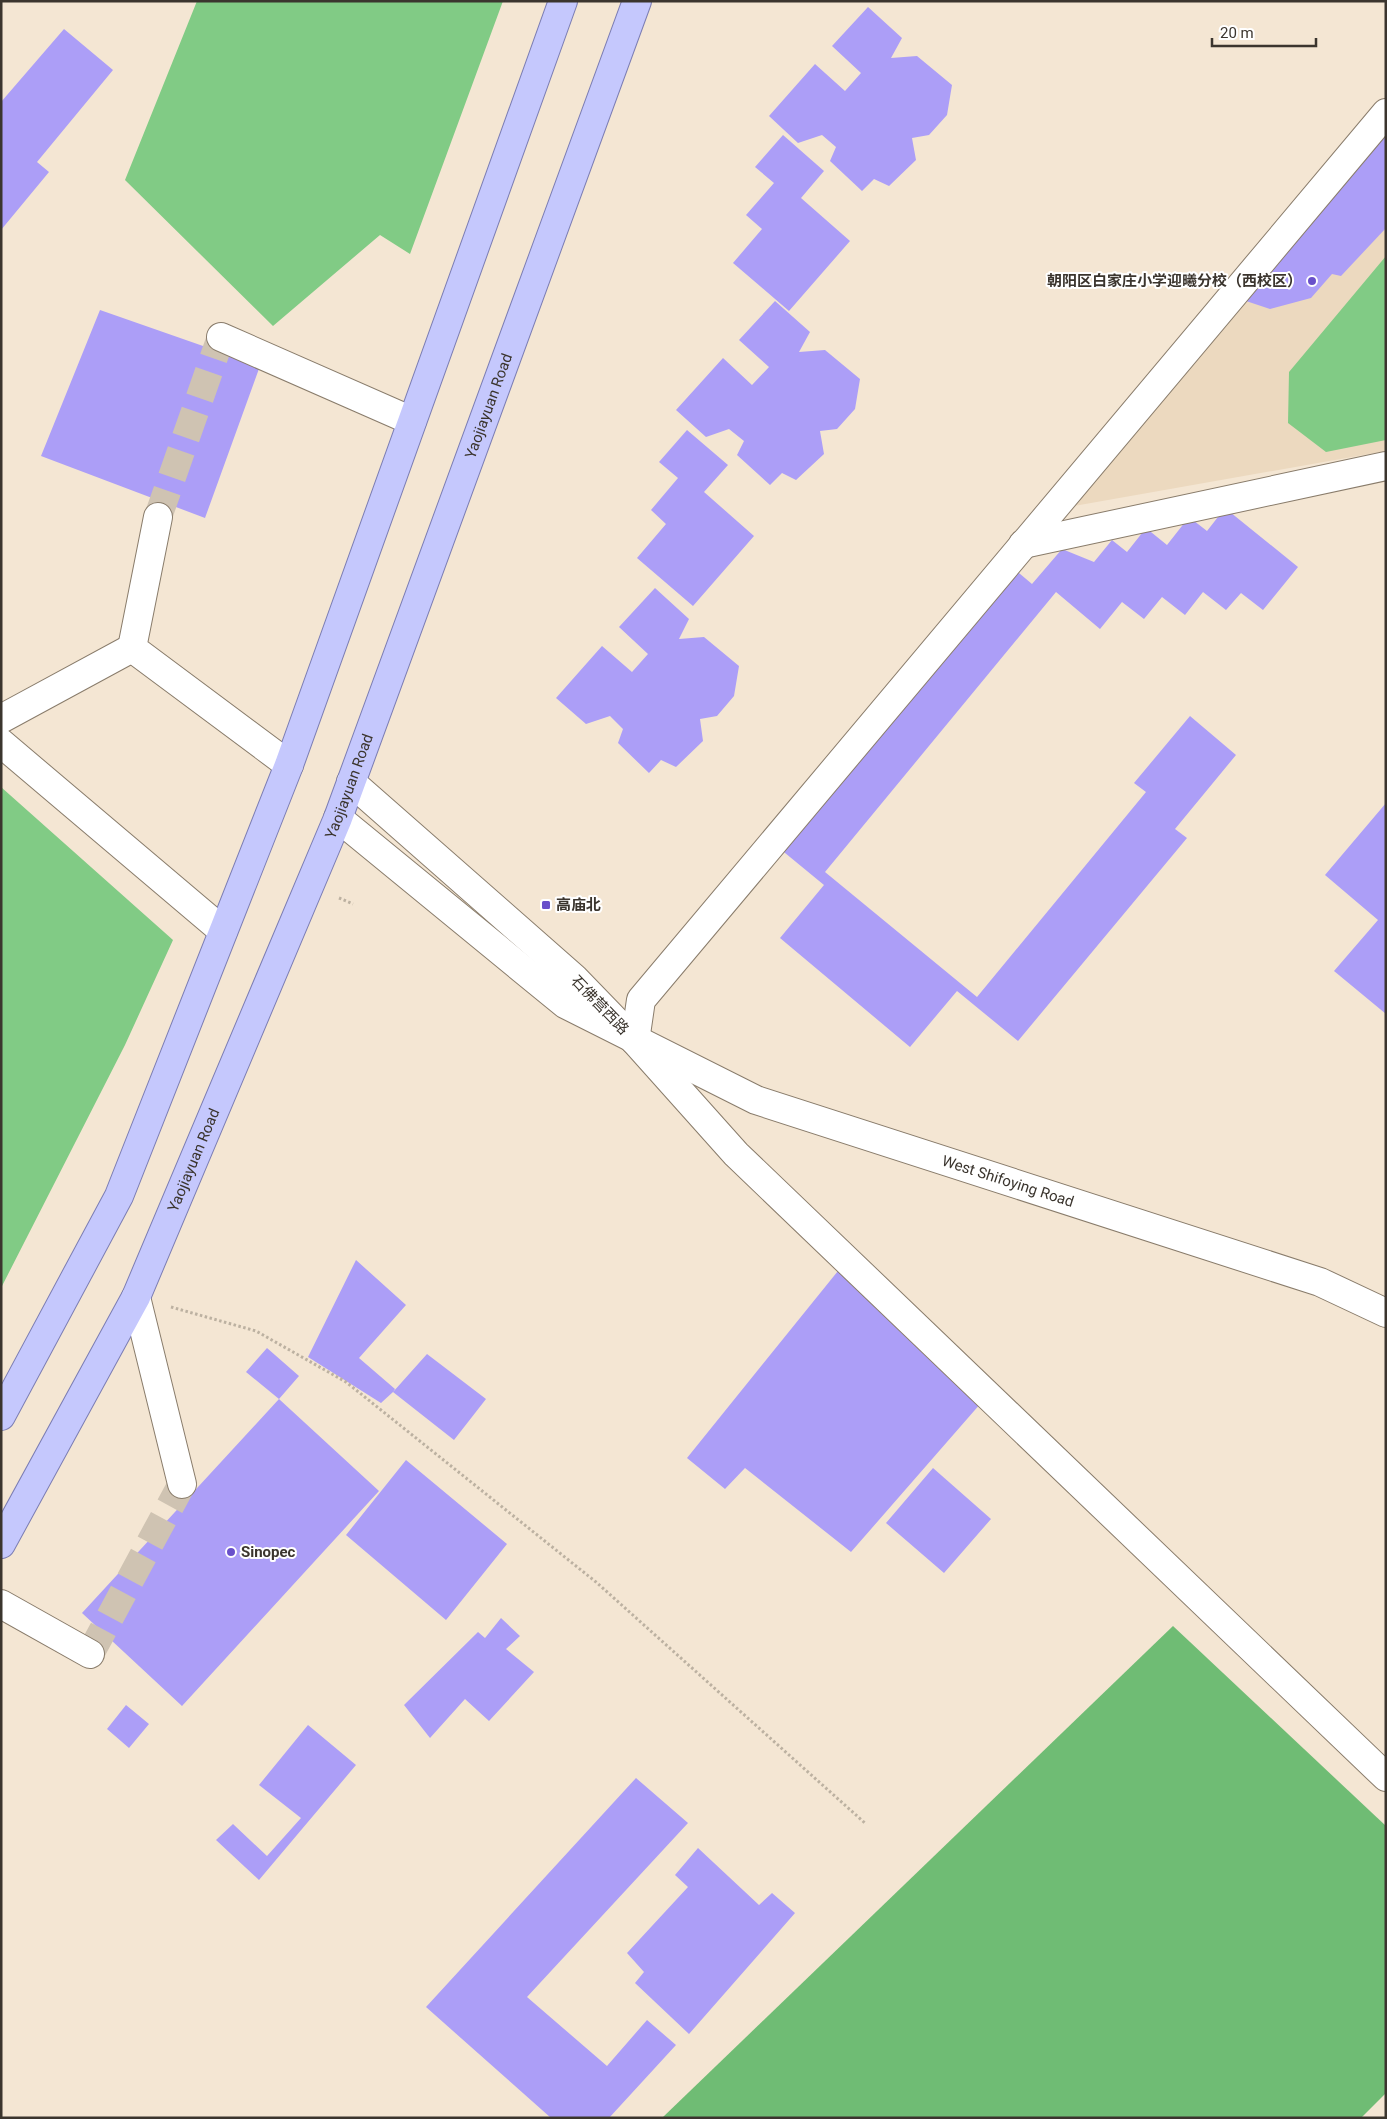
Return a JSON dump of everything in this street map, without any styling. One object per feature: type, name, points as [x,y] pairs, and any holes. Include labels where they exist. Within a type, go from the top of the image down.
[{"type":"main road","points":[[1,1416],[119,1196],[289,766],[563,1]]},
{"type":"main road","name":"Yaojiayuan Road","points":[[1,1544],[136,1297],[338,818],[637,1]]},
{"type":"street","points":[[1386,113],[641,1000],[635,1041],[736,1154],[1386,1777]]},
{"type":"street","points":[[221,337],[412,421]]},
{"type":"street","points":[[1023,544],[1386,466]]},
{"type":"street","points":[[132,648],[158,517]]},
{"type":"street","points":[[132,648],[289,766]]},
{"type":"street","points":[[1,719],[132,648]]},
{"type":"street","points":[[1,743],[224,931]]},
{"type":"street","name":"石佛营西路","points":[[351,782],[574,978],[635,1041]]},
{"type":"street","name":"石佛营西路","points":[[338,818],[565,1004],[635,1041]]},
{"type":"street","name":"West Shifoying Road","points":[[635,1041],[756,1100],[1320,1282],[1386,1313]]},
{"type":"street","points":[[136,1297],[182,1484]]},
{"type":"street","points":[[1,1604],[90,1654]]},
{"type":"path","points":[[136,1297],[256,1331],[346,1382],[596,1582],[866,1824]]},
{"type":"shaded area","name":"朝阳区白家庄小学迎曦分校（西校区）","points":[[1386,111],[1386,451],[1040,512]]},
{"type":"green space","points":[[197,1],[503,1],[410,254],[380,235],[273,326],[125,180]]},
{"type":"green space","points":[[1386,256],[1386,440],[1326,452],[1288,423],[1289,372]]},
{"type":"green space","points":[[1,787],[173,940],[125,1045],[1,1288]]},
{"type":"green space","points":[[1173,1626],[1386,1826],[1386,2093],[1361,2118],[662,2118]]},
{"type":"building","points":[[868,7],[902,38],[891,58],[917,56],[952,85],[947,115],[929,135],[912,138],[916,160],[889,186],[874,179],[862,191],[830,161],[836,147],[822,135],[798,143],[769,116],[815,64],[845,91],[861,73],[832,46]]},
{"type":"building","points":[[64,29],[113,70],[37,162],[49,172],[1,230],[1,102]]},
{"type":"building","points":[[783,135],[824,171],[801,198],[850,241],[789,311],[733,263],[762,229],[746,215],[774,183],[755,167]]},
{"type":"building","points":[[1386,135],[1386,228],[1341,276],[1332,274],[1311,298],[1270,309],[1243,300]]},
{"type":"building","points":[[775,301],[810,332],[799,352],[825,350],[860,379],[855,409],[837,429],[820,431],[824,454],[796,480],[782,473],[770,485],[737,455],[744,441],[729,429],[706,437],[676,410],[723,358],[752,385],[769,367],[739,340]]},
{"type":"building","points":[[100,310],[260,366],[205,518],[41,456]]},
{"type":"building","points":[[687,430],[728,465],[704,492],[754,536],[693,606],[637,558],[666,524],[651,510],[678,478],[659,462]]},
{"type":"building","points":[[1225,508],[1298,567],[1263,610],[1241,593],[1226,610],[1203,592],[1185,615],[1162,597],[1144,619],[1122,602],[1100,629],[1056,592],[825,872],[977,997],[1146,792],[1134,783],[1190,716],[1236,755],[1175,829],[1187,838],[1018,1041],[957,991],[910,1047],[780,938],[824,885],[779,848],[1013,568],[1032,584],[1062,549],[1094,562],[1112,540],[1127,552],[1146,528],[1167,545],[1189,517],[1207,531]]},
{"type":"building","points":[[655,588],[689,619],[679,639],[704,637],[739,666],[734,696],[717,716],[700,719],[703,741],[676,767],[661,760],[649,773],[618,743],[623,729],[610,716],[586,724],[556,698],[602,646],[632,672],[648,654],[619,627]]},
{"type":"building","points":[[1386,803],[1386,1014],[1334,971],[1378,920],[1325,875]]},
{"type":"building","points":[[356,1260],[406,1305],[359,1358],[395,1389],[381,1403],[308,1357]]},
{"type":"building","points":[[842,1266],[981,1403],[851,1552],[745,1468],[725,1489],[687,1458]]},
{"type":"building","points":[[267,1348],[299,1376],[279,1399],[246,1372]]},
{"type":"building","points":[[427,1354],[486,1399],[454,1440],[393,1392]]},
{"type":"building","name":"Sinopec","points":[[279,1399],[379,1491],[182,1706],[82,1613]]},
{"type":"building","points":[[406,1460],[507,1544],[446,1620],[346,1535]]},
{"type":"building","points":[[933,1468],[991,1519],[944,1573],[886,1523]]},
{"type":"building","points":[[501,1618],[520,1636],[506,1649],[534,1672],[489,1721],[465,1699],[430,1738],[404,1705],[478,1632],[485,1638]]},
{"type":"building","points":[[126,1705],[149,1724],[129,1748],[107,1729]]},
{"type":"building","points":[[308,1725],[356,1765],[259,1880],[216,1840],[233,1824],[267,1856],[301,1818],[259,1785]]},
{"type":"building","points":[[636,1778],[688,1823],[527,1997],[607,2066],[647,2020],[676,2045],[609,2118],[551,2118],[426,2007]]},
{"type":"building","points":[[698,1848],[759,1905],[772,1893],[795,1913],[689,2034],[635,1983],[644,1972],[627,1953],[688,1887],[675,1875]]},
{"type":"tunnel","points":[[158,517],[221,337]]},
{"type":"tunnel","points":[[90,1654],[182,1484]]},
{"type":"place","name":"朝阳区白家庄小学迎曦分校（西校区）","points":[[1312,281]]},
{"type":"place","name":"高庙北","points":[[546,905]]},
{"type":"place","name":"Sinopec","points":[[231,1552]]}]
